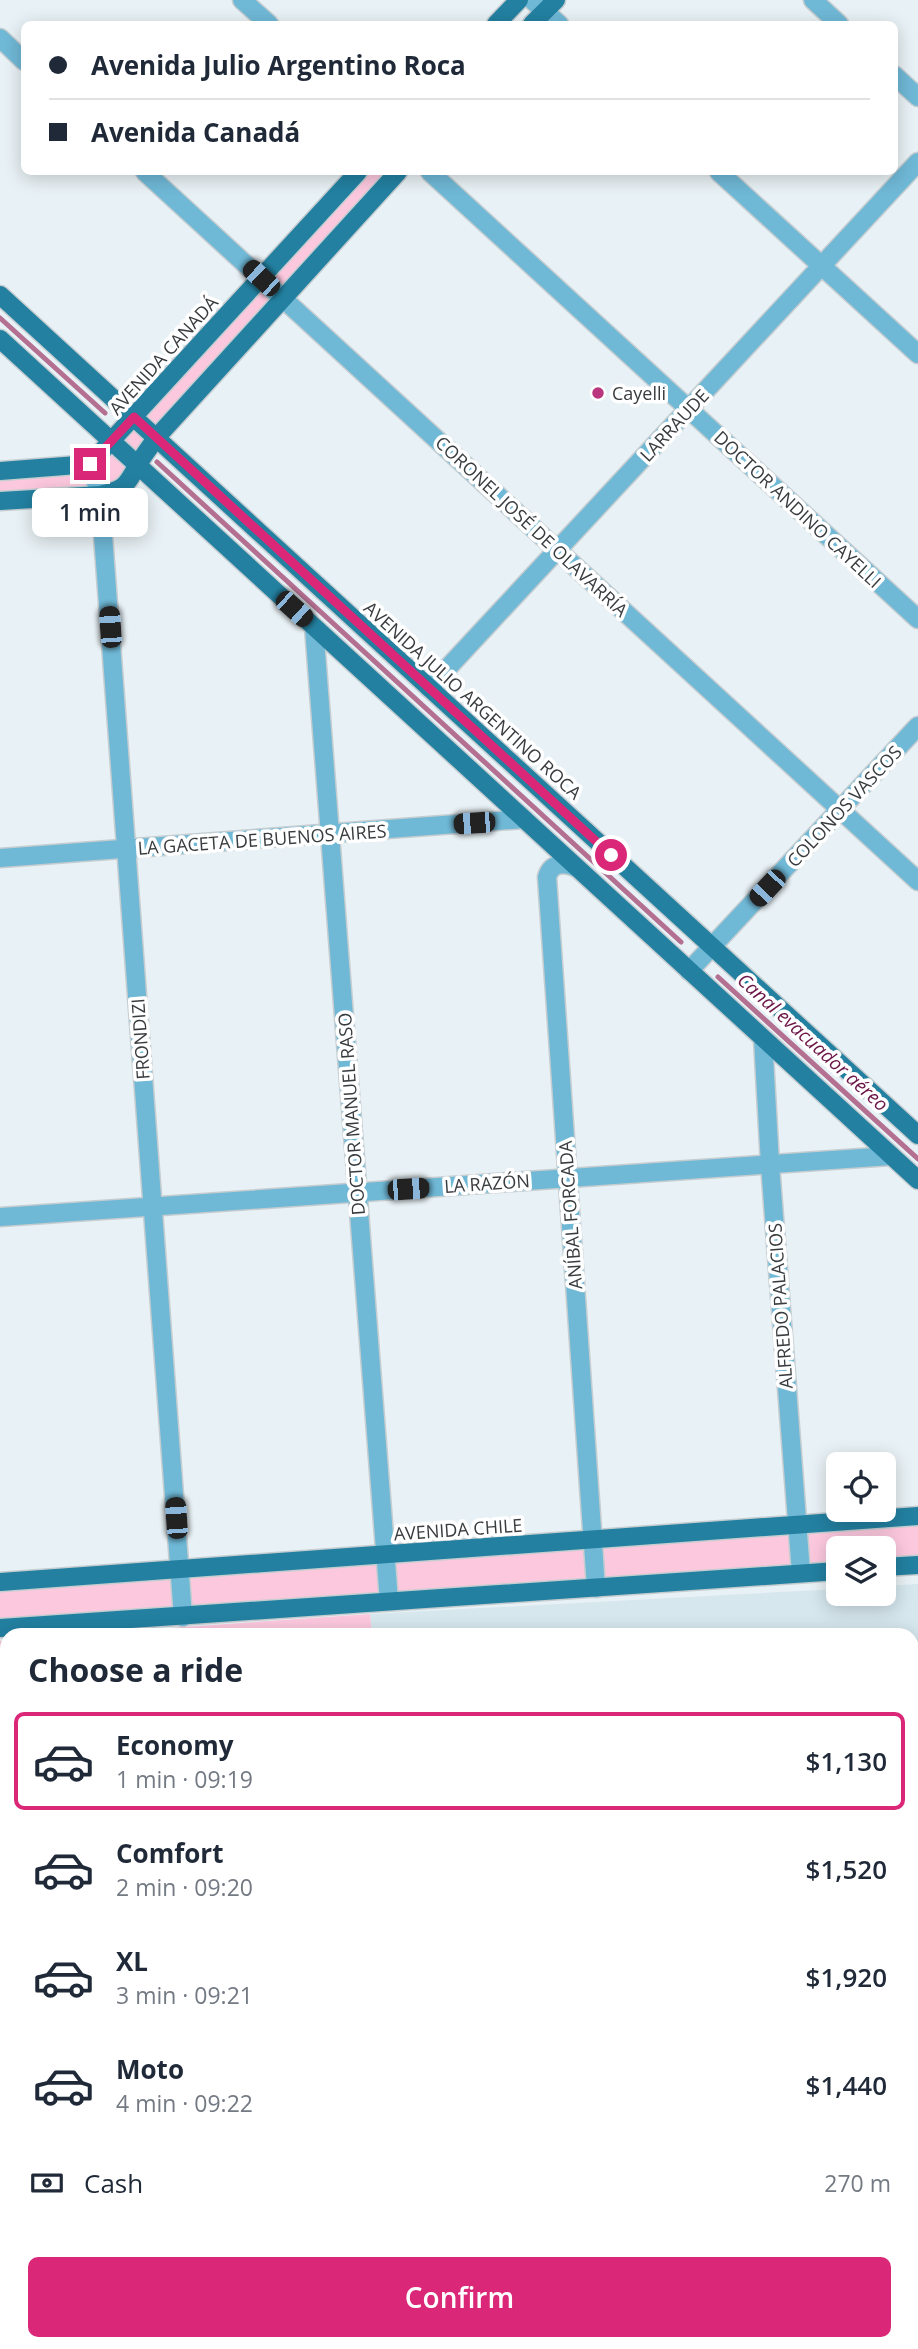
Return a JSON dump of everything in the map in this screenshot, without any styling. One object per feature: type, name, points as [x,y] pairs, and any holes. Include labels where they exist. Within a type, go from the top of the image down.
[{"type":"main road","points":[[499,21],[519,0]]},
{"type":"main road","name":"AVENIDA CANADÁ","points":[[90,464],[355,175]]},
{"type":"main road","points":[[0,501],[100,495],[115,492],[129,483],[156,438],[395,175]]},
{"type":"main road","name":"AVENIDA JULIO ARGENTINO ROCA","points":[[0,295],[918,1135]]},
{"type":"main road","points":[[0,340],[918,1180]]},
{"type":"main road","points":[[0,471],[90,464]]},
{"type":"main road","name":"AVENIDA CHILE","points":[[0,1582],[918,1516]]},
{"type":"main road","points":[[896,1566],[918,1565]]},
{"type":"main road","points":[[0,1628],[826,1571]]},
{"type":"street","points":[[242,0],[266,21]]},
{"type":"street","points":[[813,0],[836,21]]},
{"type":"street","points":[[541,9],[555,21]]},
{"type":"street","points":[[0,38],[21,58]]},
{"type":"street","points":[[898,79],[918,97]]},
{"type":"street","name":"LARRAUDE","points":[[429,688],[918,162]]},
{"type":"street","name":"CORONEL JOSÉ DE OLAVARRÍA","points":[[148,175],[918,881]]},
{"type":"street","name":"DOCTOR ANDINO CAYELLI","points":[[433,175],[918,619]]},
{"type":"street","points":[[722,175],[918,354]]},
{"type":"street","name":"FRONDIZI","points":[[90,464],[100,495],[183,1617]]},
{"type":"street","name":"DOCTOR MANUEL RASO","points":[[314,627],[389,1601]]},
{"type":"street","name":"COLONOS VASCOS","points":[[689,971],[918,726]]},
{"type":"street","name":"LA GACETA DE BUENOS AIRES","points":[[0,858],[524,820]]},
{"type":"street","name":"ANÍBAL FORCADA","points":[[575,867],[557,865],[547,877],[596,1588]]},
{"type":"street","name":"ALFREDO PALACIOS","points":[[763,1039],[801,1573]]},
{"type":"street","name":"LA RAZÓN","points":[[0,1217],[891,1156]]},
{"type":"shaded area","points":[[355,175],[395,175],[129,483],[0,501],[0,471],[90,464]]},
{"type":"shaded area","points":[[918,1516],[918,1565],[896,1566],[896,1536],[826,1536],[826,1572],[0,1628],[0,1582],[835,1522],[896,1522],[896,1518]]},
{"type":"shaded area","points":[[918,1584],[918,1628],[371,1628],[370,1614],[826,1590],[826,1606],[896,1606],[896,1585]]},
{"type":"shaded area","points":[[370,1614],[371,1628],[170,1628]]},
{"type":"waterway","name":"Canal evacuador aéreo","points":[[0,318],[105,413]]},
{"type":"waterway","name":"Canal evacuador aéreo","points":[[157,462],[681,942]]},
{"type":"waterway","name":"Canal evacuador aéreo","points":[[718,977],[918,1159]]},
{"type":"place","name":"Cayelli","points":[[598,393]]},
{"type":"route","points":[[90,464],[134,417],[611,855]]}]
